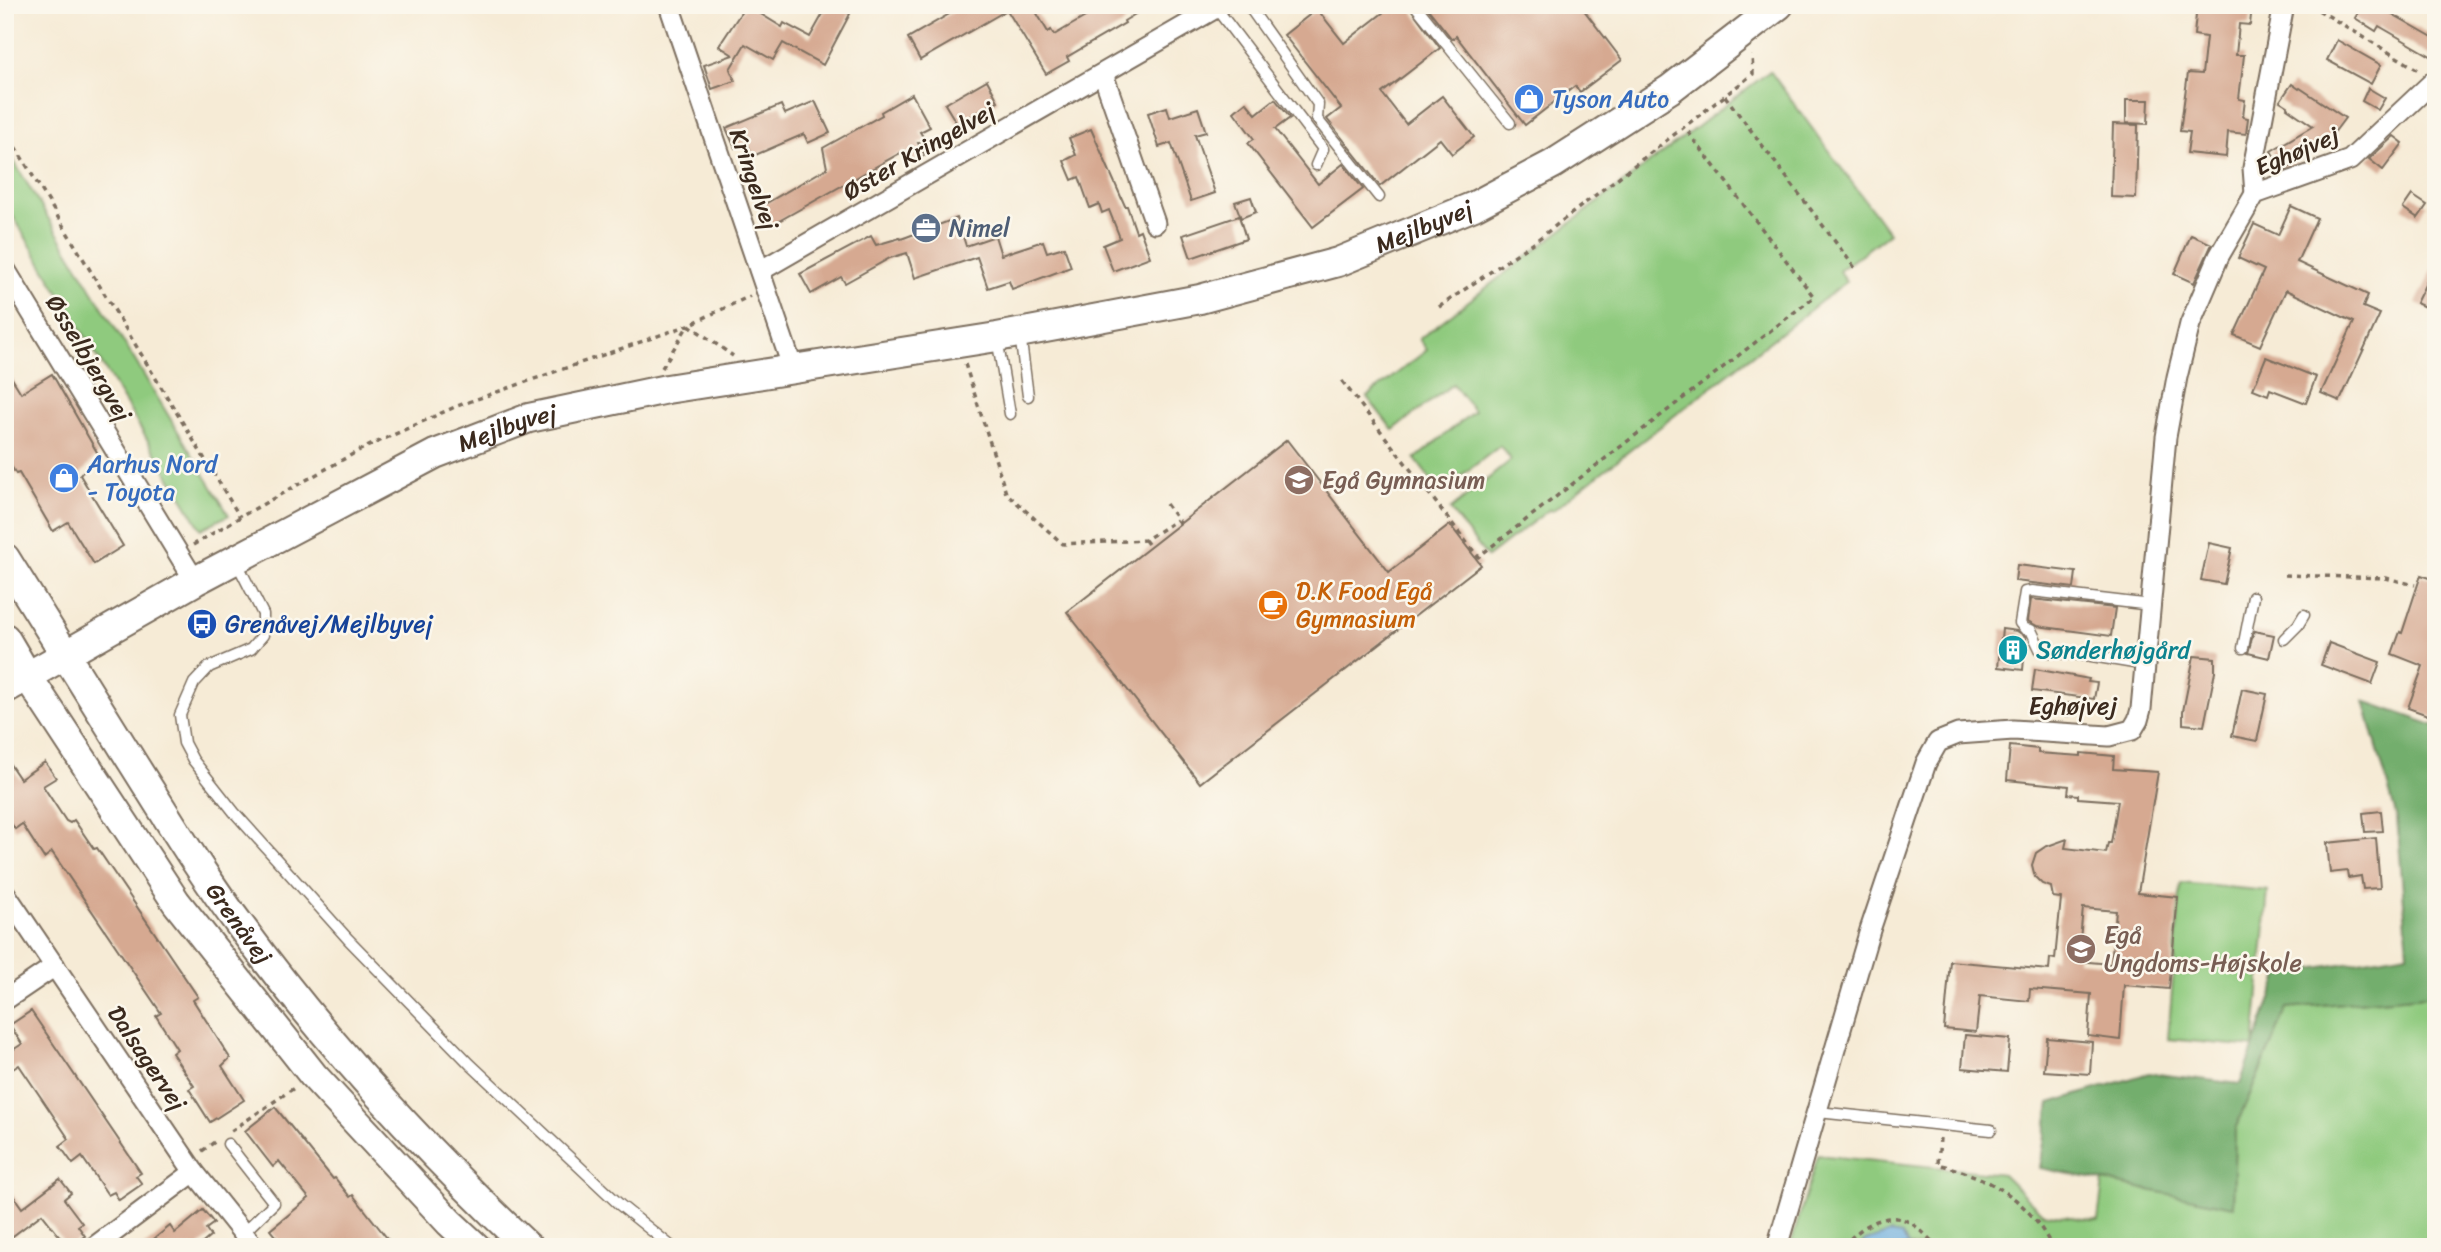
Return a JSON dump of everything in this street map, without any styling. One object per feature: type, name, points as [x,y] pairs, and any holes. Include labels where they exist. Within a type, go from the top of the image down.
[{"type":"street","name":"Kringelvej","points":[[669,5],[793,369]]},
{"type":"street","name":"Mejlbyvej","points":[[17,683],[195,581],[435,454],[529,418],[646,393],[1009,335],[1199,299],[1325,265],[1474,206],[1553,164],[1670,89],[1779,5]]},
{"type":"street","points":[[2255,194],[2253,168],[2284,5]]},
{"type":"street","name":"Øster Kringelvej","points":[[763,280],[1219,7]]},
{"type":"street","points":[[1103,74],[1155,223]]},
{"type":"street","name":"Eghøjvej","points":[[1777,1247],[1870,930],[1926,763],[1938,742],[1958,734],[2014,730],[2109,736],[2132,730],[2141,709],[2166,437],[2177,377],[2190,324],[2219,256],[2255,194],[2350,160],[2435,80]]},
{"type":"street","name":"Øsselbjergvej","points":[[5,269],[195,581]]},
{"type":"street","name":"Grenåvej","points":[[5,558],[202,871],[241,927],[330,1041],[464,1186],[528,1247]]},
{"type":"street","name":"Grenåvej","points":[[5,638],[17,683],[176,902],[313,1075],[449,1222],[476,1247]]},
{"type":"street","name":"Dalsagervej","points":[[5,893],[191,1166],[249,1240]]},
{"type":"street","points":[[5,1000],[55,966]]},
{"type":"street","points":[[94,1247],[191,1166]]},
{"type":"lane","points":[[1248,5],[1318,104],[1317,118],[1379,197]]},
{"type":"lane","points":[[1415,5],[1510,123]]},
{"type":"lane","points":[[1219,7],[1323,149],[1316,165]]},
{"type":"lane","points":[[1009,335],[1028,396]]},
{"type":"lane","points":[[1009,335],[1010,414]]},
{"type":"lane","points":[[236,560],[263,614],[263,635],[251,649],[209,667],[194,683],[180,715],[184,743],[193,760],[234,812],[348,939],[470,1064],[620,1205],[672,1247]]},
{"type":"lane","points":[[2146,665],[2041,651],[2031,630],[2025,629],[2020,623],[2025,592],[2032,591],[2151,606]]},
{"type":"lane","points":[[2242,648],[2253,597]]},
{"type":"lane","points":[[2284,639],[2304,615]]},
{"type":"lane","points":[[1818,1112],[1991,1130]]},
{"type":"lane","points":[[223,1142],[274,1203],[249,1240]]},
{"type":"path","points":[[2310,5],[2435,80]]},
{"type":"path","points":[[1439,307],[1537,240],[1753,74],[1750,28]]},
{"type":"path","points":[[1725,96],[1855,268]]},
{"type":"path","points":[[1342,380],[1478,557],[1814,297],[1685,128]]},
{"type":"path","points":[[5,130],[240,517]]},
{"type":"path","points":[[179,554],[360,450],[457,406],[689,325],[763,280]]},
{"type":"path","points":[[689,325],[759,374]]},
{"type":"path","points":[[646,393],[689,325]]},
{"type":"path","points":[[954,344],[967,368],[1006,493],[1063,544],[1145,540],[1179,522],[1166,504]]},
{"type":"path","points":[[1145,540],[1150,547]]},
{"type":"path","points":[[2285,575],[2386,578],[2415,584]]},
{"type":"path","points":[[229,1132],[313,1075]]},
{"type":"path","points":[[1941,1125],[1938,1164],[1968,1172],[2004,1189],[2046,1233],[2052,1247]]},
{"type":"path","points":[[191,1166],[223,1142]]},
{"type":"path","points":[[1843,1247],[1866,1227],[1878,1221],[1896,1218],[1913,1224],[1937,1247]]},
{"type":"path","points":[[1999,1247],[2016,1241],[2039,1247]]},
{"type":"green space","points":[[1770,71],[1889,233],[1839,271],[1846,282],[1552,511],[1550,509],[1487,557],[1450,510],[1511,460],[1500,446],[1440,492],[1415,459],[1474,411],[1453,384],[1393,430],[1367,397],[1427,350],[1419,339]]},
{"type":"green space","points":[[5,147],[229,515],[201,529],[5,203]]},
{"type":"green space","points":[[2364,701],[2436,726],[2436,995],[2287,1008],[2235,1129],[2233,1207],[2040,1168],[2050,1103],[2149,1073],[2240,1084],[2280,974],[2408,953],[2397,818]]},
{"type":"green space","points":[[2181,883],[2268,891],[2254,1047],[2168,1039]]},
{"type":"green space","points":[[2436,995],[2436,1230],[2418,1247],[1790,1247],[1818,1155],[2003,1174],[2042,1213],[2098,1221],[2103,1181],[2233,1206],[2235,1129],[2287,1008]]},
{"type":"water","points":[[1890,1233],[1902,1235],[1909,1247],[1860,1247],[1865,1241]]},
{"type":"building","points":[[746,5],[782,27],[784,23],[810,37],[828,5],[834,5],[850,14],[823,65],[783,43],[773,60],[745,44],[730,69],[735,81],[712,89],[704,65],[733,55],[719,46]]},
{"type":"building","points":[[965,5],[1032,5],[1048,32],[1051,30],[1054,35],[1094,12],[1090,5],[1150,5],[1067,57],[1069,61],[1046,74],[1007,10],[920,60],[908,38]]},
{"type":"building","points":[[1393,5],[1408,5],[1440,48],[1382,93],[1406,124],[1442,96],[1474,137],[1452,154],[1440,139],[1380,186],[1327,119],[1341,108],[1284,35],[1317,9],[1344,43]]},
{"type":"building","points":[[1425,5],[1580,5],[1622,60],[1580,92],[1575,86],[1525,125],[1456,36],[1452,39]]},
{"type":"building","points":[[2197,5],[2252,5],[2250,25],[2239,24],[2236,55],[2244,55],[2239,99],[2245,100],[2243,117],[2248,118],[2246,134],[2228,132],[2226,157],[2187,153],[2190,132],[2180,131],[2188,73],[2202,74],[2206,37],[2194,35]]},
{"type":"building","points":[[2363,5],[2391,5],[2387,11],[2436,39],[2436,59],[2379,26],[2376,31],[2355,18]]},
{"type":"building","points":[[2337,40],[2381,65],[2371,84],[2327,60]]},
{"type":"building","points":[[987,80],[998,101],[957,124],[945,104]]},
{"type":"building","points":[[2292,84],[2345,118],[2324,146],[2283,171],[2271,151],[2313,126],[2280,101]]},
{"type":"building","points":[[2368,88],[2385,98],[2378,110],[2362,101]]},
{"type":"building","points":[[912,94],[930,127],[920,132],[925,140],[918,143],[925,155],[910,163],[904,151],[770,226],[760,207],[827,168],[823,148],[882,115],[881,112]]},
{"type":"building","points":[[1275,99],[1290,118],[1275,129],[1318,184],[1343,164],[1363,189],[1313,227],[1248,143],[1254,139],[1234,112],[1246,102],[1256,114]]},
{"type":"building","points":[[2126,100],[2149,100],[2148,124],[2126,123]]},
{"type":"building","points":[[815,101],[830,133],[808,143],[804,134],[753,156],[747,143],[735,148],[726,128],[781,105],[785,114]]},
{"type":"building","points":[[1167,107],[1170,117],[1198,108],[1206,132],[1195,135],[1215,193],[1191,201],[1171,143],[1159,147],[1148,113]]},
{"type":"building","points":[[2113,124],[2138,125],[2136,198],[2111,197]]},
{"type":"building","points":[[1091,129],[1127,206],[1136,232],[1140,230],[1150,257],[1113,271],[1103,245],[1120,238],[1109,210],[1102,213],[1099,204],[1090,208],[1079,177],[1072,180],[1064,161],[1076,155],[1069,138]]},
{"type":"building","points":[[2394,136],[2403,143],[2383,170],[2369,159]]},
{"type":"building","points":[[2412,195],[2427,205],[2418,218],[2403,208]]},
{"type":"building","points":[[1251,197],[1256,212],[1241,218],[1235,202]]},
{"type":"building","points":[[2291,206],[2317,218],[2297,262],[2368,295],[2363,307],[2380,314],[2340,401],[2321,393],[2354,322],[2286,290],[2260,346],[2234,335],[2264,270],[2238,258],[2254,224],[2278,235]]},
{"type":"building","points":[[1239,216],[1246,239],[1191,258],[1183,235]]},
{"type":"building","points":[[957,218],[966,246],[995,236],[1001,255],[1043,241],[1047,252],[1064,247],[1071,267],[1012,289],[1009,281],[988,288],[977,257],[915,278],[907,253],[890,258],[845,283],[841,277],[811,294],[800,274],[871,236],[876,245],[901,239]]},
{"type":"building","points":[[2191,235],[2212,244],[2194,283],[2174,274]]},
{"type":"building","points":[[2436,263],[2436,312],[2416,303]]},
{"type":"building","points":[[2266,357],[2316,377],[2306,403],[2270,389],[2268,395],[2253,389]]},
{"type":"building","points":[[5,367],[21,393],[52,374],[98,454],[80,475],[123,546],[94,564],[68,522],[53,531],[19,473],[16,474],[5,456]]},
{"type":"building","points":[[1287,440],[1389,572],[1450,525],[1481,565],[1200,783],[1067,612]]},
{"type":"building","points":[[2209,543],[2232,548],[2224,584],[2201,580]]},
{"type":"building","points":[[2017,565],[2076,572],[2074,588],[2015,581]]},
{"type":"building","points":[[2421,575],[2436,580],[2436,718],[2408,708],[2423,666],[2392,654],[2400,632],[2402,633]]},
{"type":"building","points":[[2031,599],[2115,608],[2111,636],[2037,626],[2028,621]]},
{"type":"building","name":"Sønderhøjgård","points":[[2002,629],[2017,631],[2026,637],[2023,670],[1998,667]]},
{"type":"building","points":[[2254,631],[2274,635],[2269,658],[2248,653]]},
{"type":"building","points":[[2329,643],[2380,662],[2372,684],[2321,665]]},
{"type":"building","points":[[2194,656],[2215,658],[2215,672],[2204,726],[2183,724]]},
{"type":"building","points":[[2035,669],[2089,679],[2088,682],[2097,683],[2094,699],[2032,691]]},
{"type":"building","points":[[2242,689],[2267,694],[2257,741],[2232,736]]},
{"type":"building","points":[[2010,746],[2038,749],[2038,753],[2114,756],[2113,769],[2158,772],[2138,893],[2178,897],[2169,989],[2124,985],[2120,1040],[2088,1036],[2091,994],[2030,989],[2029,1001],[1980,996],[1976,1032],[1944,1029],[1950,961],[2049,970],[2050,958],[2055,959],[2061,898],[2053,897],[2051,887],[2042,884],[2035,877],[2032,865],[2036,853],[2067,839],[2065,848],[2106,853],[2108,843],[2111,843],[2118,801],[2078,798],[2078,795],[2068,794],[2069,786],[2007,780]],"holes":[[[2083,908],[2116,911],[2111,964],[2078,961]]]},
{"type":"building","points":[[5,757],[20,779],[45,762],[56,778],[43,786],[66,821],[70,823],[74,820],[94,849],[97,848],[198,997],[193,1000],[230,1058],[222,1066],[244,1100],[210,1122],[189,1089],[194,1086],[172,1053],[177,1049],[156,1016],[161,1013],[52,852],[44,858],[22,824],[15,829],[5,814]]},
{"type":"building","points":[[2381,811],[2383,831],[2365,832],[2363,813]]},
{"type":"building","points":[[2376,838],[2380,888],[2363,889],[2361,876],[2348,878],[2347,871],[2330,873],[2327,843]]},
{"type":"building","points":[[31,1011],[141,1173],[136,1176],[142,1184],[119,1200],[114,1192],[108,1195],[82,1157],[73,1164],[60,1146],[69,1139],[19,1065],[5,1074],[5,1055],[22,1044],[10,1025]]},
{"type":"building","points":[[1965,1035],[2010,1039],[2007,1072],[1962,1068]]},
{"type":"building","points":[[2047,1038],[2092,1042],[2090,1074],[2044,1071]]},
{"type":"building","points":[[275,1107],[333,1179],[335,1178],[350,1197],[353,1195],[394,1247],[284,1247],[270,1230],[309,1198],[279,1161],[273,1167],[245,1131]]},
{"type":"building","points":[[60,1179],[71,1193],[64,1199],[82,1223],[78,1226],[85,1236],[68,1247],[42,1214],[5,1242],[5,1184],[22,1208]]},
{"type":"building","points":[[203,1210],[214,1223],[206,1229],[211,1236],[198,1247],[144,1247],[170,1226],[175,1233]]},
{"type":"place","name":"Tyson Auto","points":[[1529,99]]},
{"type":"place","name":"Nimel","points":[[926,228]]},
{"type":"place","name":"Aarhus Nord - Toyota","points":[[64,478]]},
{"type":"place","name":"Egå Gymnasium","points":[[1299,480]]},
{"type":"place","name":"D.K Food Egå Gymnasium","points":[[1273,605]]},
{"type":"place","name":"Grenåvej/Mejlbyvej","points":[[202,624]]},
{"type":"place","name":"Sønderhøjgård","points":[[2013,650]]},
{"type":"place","name":"Egå Ungdoms-Højskole","points":[[2081,949]]}]
